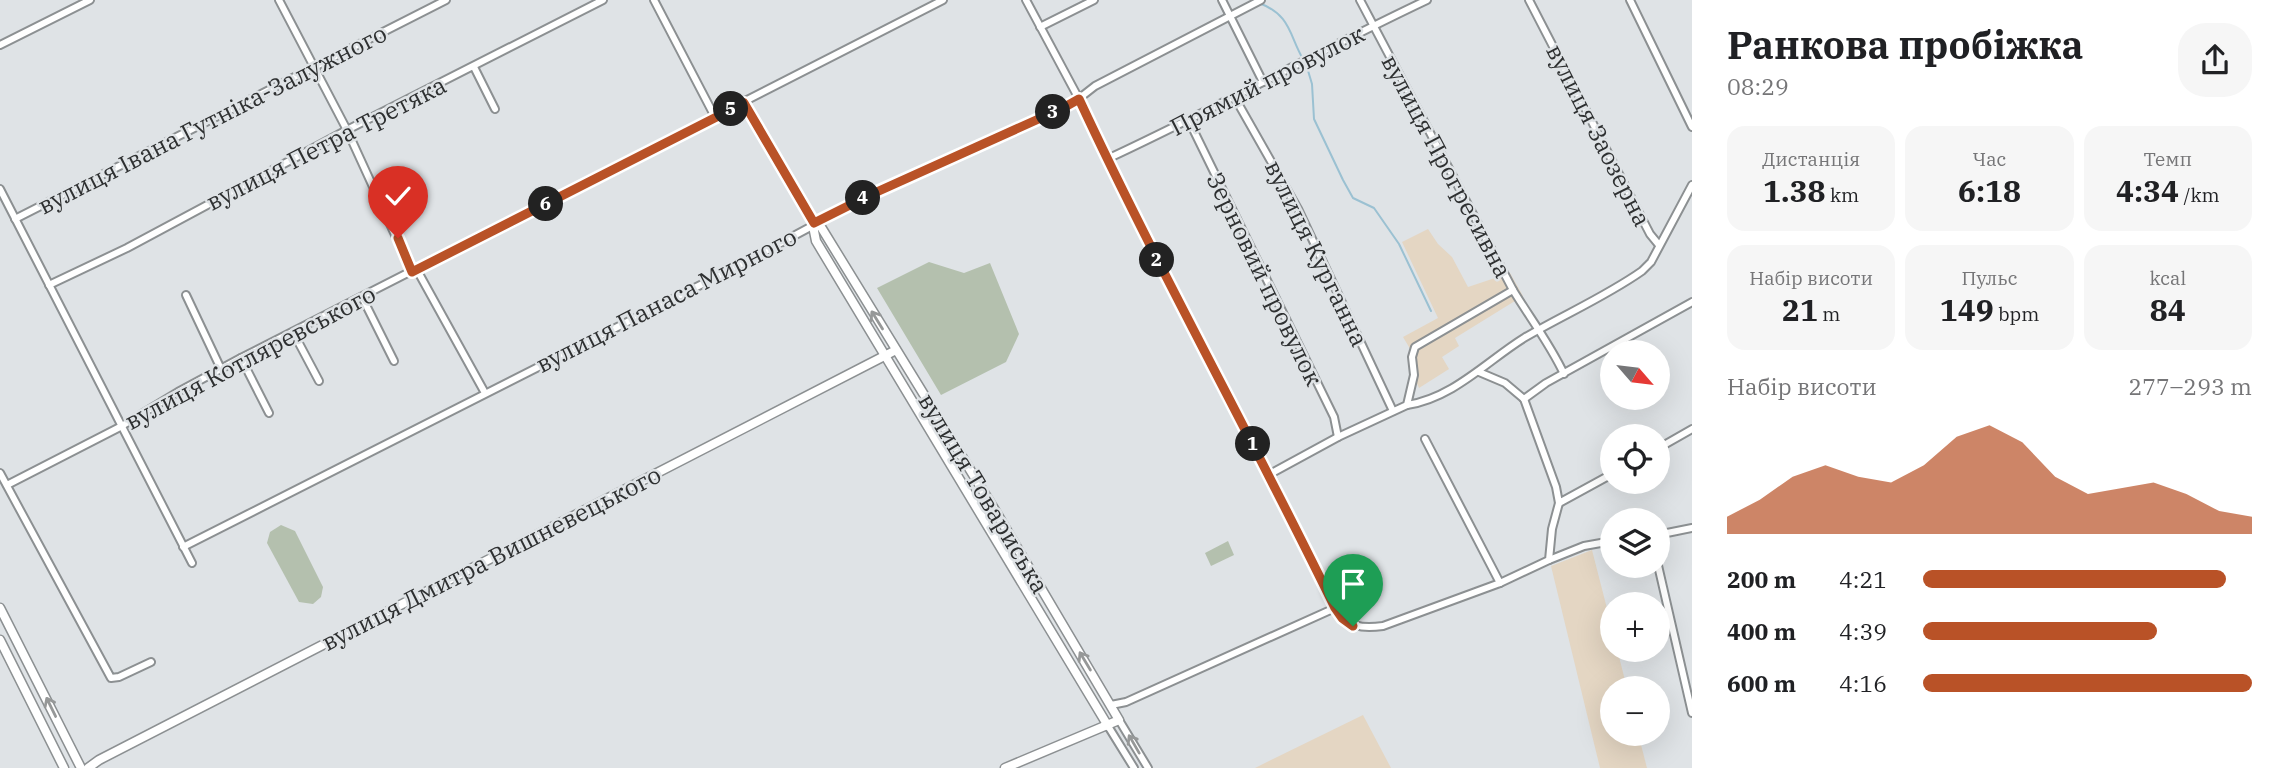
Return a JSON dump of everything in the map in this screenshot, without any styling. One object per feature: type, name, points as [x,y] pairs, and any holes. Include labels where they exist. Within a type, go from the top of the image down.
[{"type":"street","points":[[0,45],[90,0]]},
{"type":"street","points":[[279,0],[316,67],[415,271],[485,393]]},
{"type":"street","name":"вулиця Івана Гутніка-Залужного","points":[[15,219],[446,0]]},
{"type":"street","name":"вулиця Петра Третяка","points":[[49,285],[603,0]]},
{"type":"street","points":[[654,0],[715,117]]},
{"type":"street","name":"вулиця Котляревського","points":[[6,485],[120,427],[241,358],[943,0]]},
{"type":"street","points":[[1026,0],[1079,99],[1227,398],[1342,618],[1353,626],[1383,626],[1500,583],[1584,546],[1600,543]]},
{"type":"street","points":[[1040,27],[1094,0]]},
{"type":"street","points":[[1222,0],[1264,82]]},
{"type":"street","name":"вулиця Прогресивна","points":[[1360,0],[1513,290],[1546,340],[1564,374]]},
{"type":"street","name":"Прямий провулок","points":[[1107,159],[1189,121],[1303,60],[1427,0]]},
{"type":"street","name":"вулиця Заозерна","points":[[1407,405],[1430,399],[1479,372],[1503,352],[1538,330],[1555,323],[1633,277],[1651,262],[1659,245],[1650,234],[1529,0]]},
{"type":"street","points":[[1630,0],[1692,127]]},
{"type":"street","name":"вулиця Панаса Мирного","points":[[183,547],[734,268],[870,195],[1063,108],[1107,80],[1259,1]]},
{"type":"street","points":[[474,67],[495,109]]},
{"type":"street","name":"вулиця Курганна","points":[[1235,98],[1298,209],[1394,411]]},
{"type":"street","name":"вулиця Товариська","points":[[744,103],[814,223],[825,234],[910,371],[1148,768]]},
{"type":"street","name":"Зерновий провулок","points":[[1189,121],[1334,417],[1338,437]]},
{"type":"street","points":[[1659,245],[1692,185]]},
{"type":"street","points":[[0,189],[192,563]]},
{"type":"street","name":"вулиця Товариська","points":[[814,223],[816,241],[1134,768]]},
{"type":"street","points":[[1269,474],[1338,437],[1407,405],[1415,347],[1513,290]]},
{"type":"street","points":[[186,295],[221,369]]},
{"type":"street","points":[[362,297],[394,361]]},
{"type":"street","points":[[1524,399],[1692,302]]},
{"type":"street","points":[[293,332],[318,381]]},
{"type":"street","name":"вулиця Дмитра Вишневецького","points":[[88,768],[458,574],[896,350]]},
{"type":"street","points":[[241,358],[269,413]]},
{"type":"street","points":[[899,376],[901,368],[910,371]]},
{"type":"street","points":[[1479,372],[1505,383],[1524,399],[1556,486],[1559,503],[1552,529],[1549,560]]},
{"type":"street","points":[[1670,442],[1692,429]]},
{"type":"street","points":[[1425,439],[1500,583]]},
{"type":"street","points":[[0,473],[111,678],[151,662]]},
{"type":"street","points":[[1559,503],[1600,481]]},
{"type":"street","points":[[1670,532],[1692,528]]},
{"type":"street","points":[[1661,578],[1692,713]]},
{"type":"street","points":[[0,608],[82,768]]},
{"type":"street","points":[[1111,705],[1126,702],[1335,608]]},
{"type":"street","points":[[0,640],[64,768]]},
{"type":"street","points":[[1005,768],[1119,720]]},
{"type":"shaded area","points":[[1428,229],[1438,244],[1452,257],[1468,287],[1510,273],[1523,296],[1455,338],[1459,346],[1442,357],[1449,369],[1419,388],[1415,379],[1415,357],[1403,337],[1438,318],[1402,242]]},
{"type":"shaded area","points":[[1592,550],[1603,592],[1600,592],[1600,662],[1620,662],[1624,676],[1600,676],[1600,746],[1641,746],[1647,768],[1600,768],[1551,566]]},
{"type":"shaded area","points":[[1363,715],[1391,768],[1255,768],[1265,763]]},
{"type":"green space","points":[[929,262],[964,273],[990,263],[1019,334],[1006,362],[941,395],[877,288]]},
{"type":"green space","points":[[281,525],[295,531],[323,587],[321,597],[313,604],[299,602],[267,543],[270,532]]},
{"type":"green space","points":[[1228,541],[1234,555],[1211,566],[1205,553]]},
{"type":"waterway","points":[[1259,3],[1277,13],[1288,26],[1303,59]]},
{"type":"waterway","points":[[1306,64],[1312,84],[1314,119],[1343,180],[1353,198],[1374,208],[1399,244],[1431,311]]},
{"type":"route","points":[[398,238],[412,272],[744,103],[814,223],[1079,99],[1120,187],[1227,398],[1269,474],[1335,608],[1342,618],[1353,626]]}]
